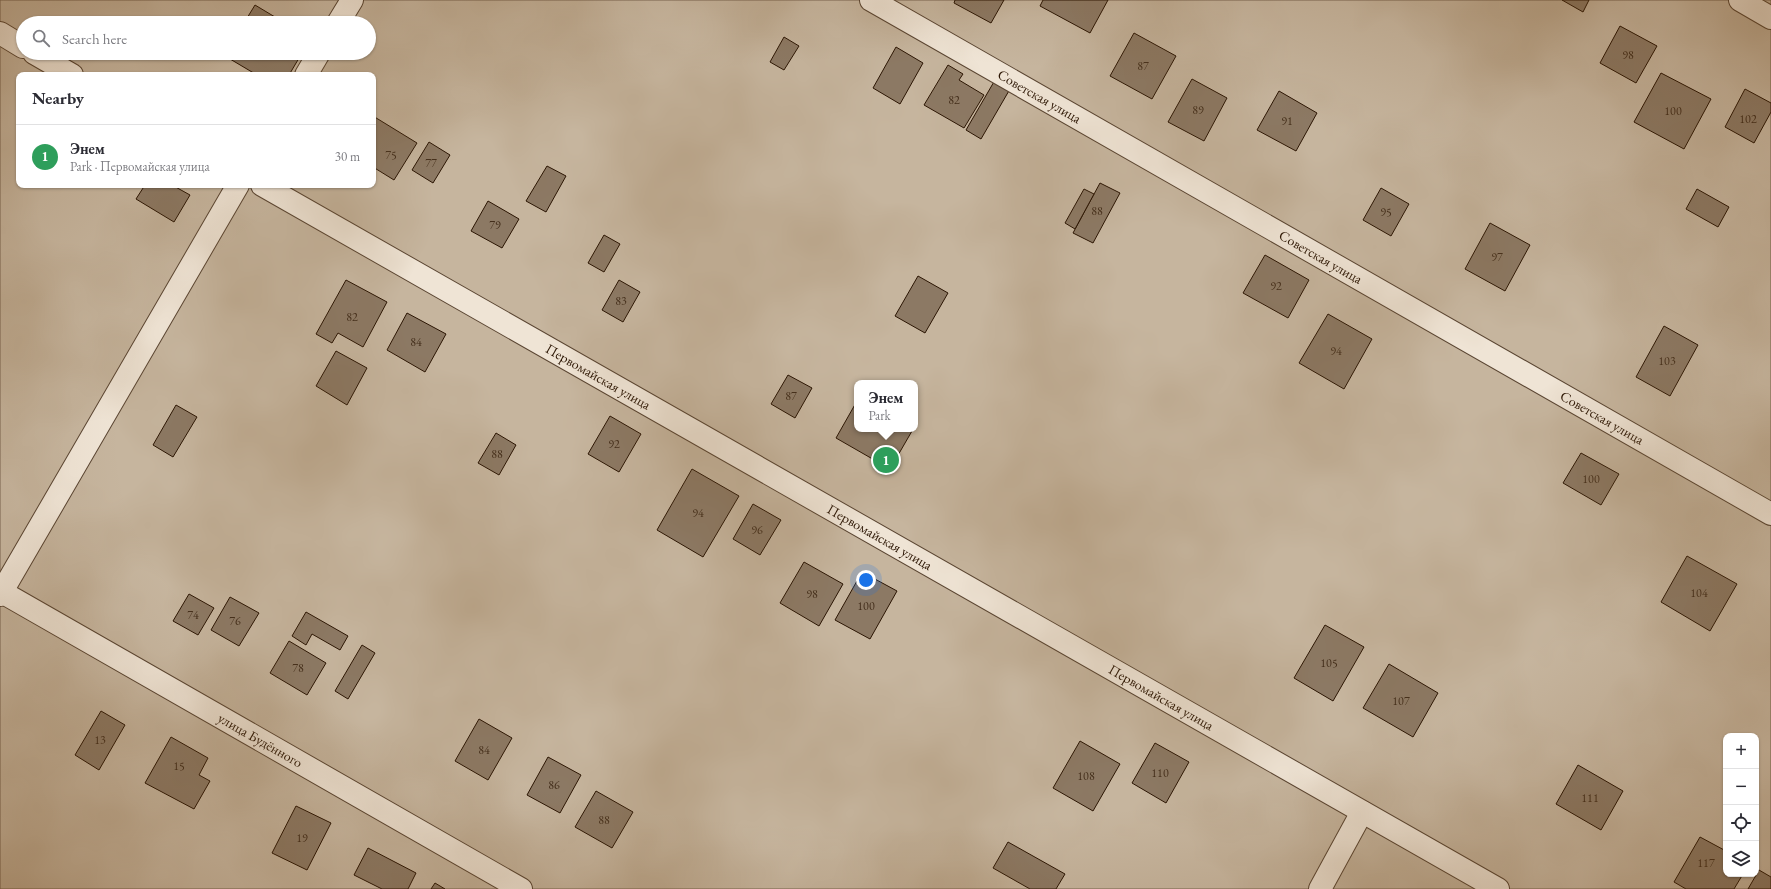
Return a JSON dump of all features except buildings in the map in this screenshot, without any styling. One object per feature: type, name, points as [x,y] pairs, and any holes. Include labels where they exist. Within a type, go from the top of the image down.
[{"type":"street","points":[[342,16],[352,0]]},
{"type":"street","name":"Советская улица","points":[[871,0],[1771,514]]},
{"type":"street","points":[[1740,0],[1771,18]]},
{"type":"street","points":[[0,33],[16,43]]},
{"type":"street","points":[[46,60],[67,72]]},
{"type":"street","points":[[308,72],[316,60]]},
{"type":"street","points":[[1,593],[236,188]]},
{"type":"street","name":"Первомайская улица","points":[[267,188],[1498,889]]},
{"type":"street","name":"улица Будённого","points":[[1,593],[521,889]]},
{"type":"street","points":[[1320,889],[1362,812]]},
{"type":"shaded area","points":[[0,0],[1771,0],[1771,889],[0,889]]},
{"type":"place","name":"Энем","points":[[886,460]]}]
